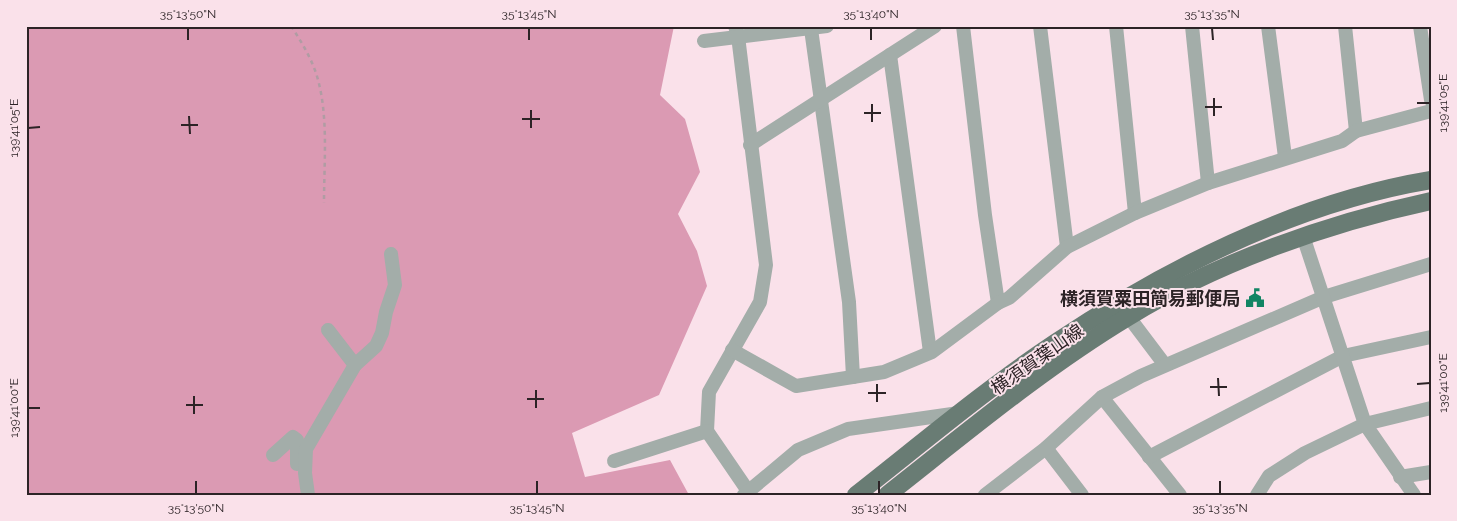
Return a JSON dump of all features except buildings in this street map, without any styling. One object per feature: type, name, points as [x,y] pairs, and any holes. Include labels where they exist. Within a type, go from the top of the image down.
[{"type":"main road","name":"横須賀葉山線","points":[[856,495],[1054,344],[1134,293],[1195,261],[1273,227],[1342,201],[1431,180]]},
{"type":"main road","name":"横須賀葉山線","points":[[893,493],[1003,401],[1128,316],[1186,286],[1303,236],[1366,217],[1431,201]]},
{"type":"street","points":[[704,41],[737,31],[810,29],[827,26]]},
{"type":"street","points":[[750,145],[935,26]]},
{"type":"street","points":[[963,26],[985,215],[998,303]]},
{"type":"street","points":[[1040,26],[1067,247]]},
{"type":"street","points":[[1116,26],[1135,213]]},
{"type":"street","points":[[1192,26],[1208,183]]},
{"type":"street","points":[[1268,26],[1285,157]]},
{"type":"street","points":[[1345,26],[1356,131]]},
{"type":"street","points":[[1420,26],[1431,100]]},
{"type":"street","points":[[810,29],[849,302],[853,377]]},
{"type":"street","points":[[737,31],[766,265],[760,302],[709,392],[707,431],[746,493],[798,450],[848,429],[962,413]]},
{"type":"street","points":[[890,55],[930,352]]},
{"type":"street","points":[[732,350],[796,386],[884,372],[932,352],[998,303],[1009,298],[1067,247],[1135,213],[1208,183],[1285,157],[1342,141],[1356,131],[1431,111]]},
{"type":"street","points":[[1303,236],[1365,424],[1400,478],[1414,495]]},
{"type":"street","points":[[308,495],[304,473],[306,449],[355,365],[376,346],[382,333],[386,312],[395,285],[391,254]]},
{"type":"street","points":[[990,493],[1046,448],[1102,397],[1165,365],[1324,297],[1431,264]]},
{"type":"street","points":[[386,312],[401,312]]},
{"type":"street","points":[[1128,316],[1165,365]]},
{"type":"street","points":[[328,330],[355,365]]},
{"type":"street","points":[[1149,457],[1343,356],[1431,338]]},
{"type":"street","points":[[1102,397],[1180,495]]},
{"type":"street","points":[[1257,495],[1269,476],[1305,453],[1365,424],[1431,408]]},
{"type":"street","points":[[614,461],[707,431]]},
{"type":"street","points":[[273,455],[293,437],[297,440],[296,467],[304,473]]},
{"type":"street","points":[[1046,448],[1082,495]]},
{"type":"street","points":[[1400,478],[1431,472]]},
{"type":"path","points":[[291,26],[306,49],[316,74],[323,117],[324,203]]},
{"type":"shaded area","points":[[26,26],[674,26],[660,95],[685,119],[700,172],[678,214],[697,251],[707,286],[659,395],[572,433],[585,477],[670,460],[689,495],[26,495]]},
{"type":"place","name":"横須賀粟田簡易郵便局","points":[[1255,298]]}]
